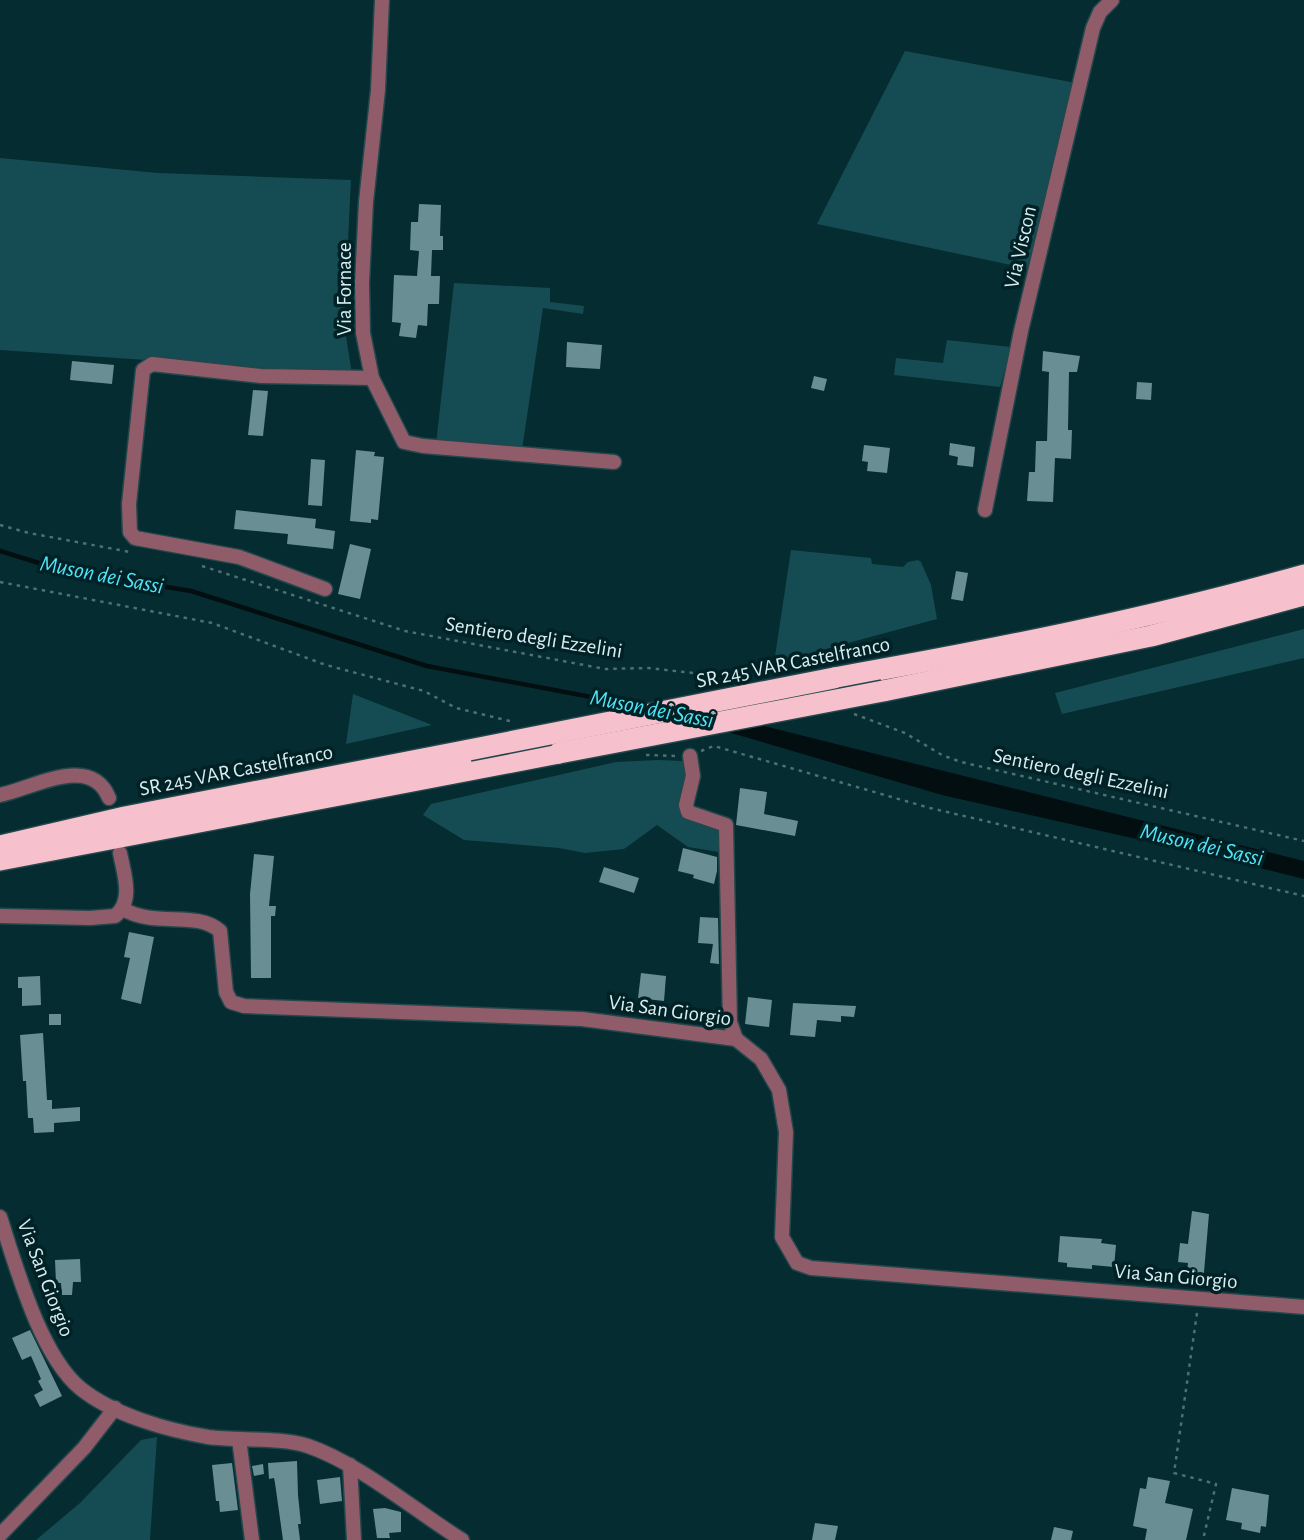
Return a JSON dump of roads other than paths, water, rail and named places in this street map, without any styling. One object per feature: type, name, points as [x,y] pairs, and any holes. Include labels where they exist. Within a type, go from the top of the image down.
[{"type":"highway","name":"SR 245 VAR Castelfranco","points":[[0,846],[125,817],[1103,627],[1304,575]]},
{"type":"highway","points":[[0,860],[883,691],[1151,636],[1304,595]]},
{"type":"street","name":"Via Fornace","points":[[382,0],[378,90],[366,202],[362,283],[363,333],[372,378],[404,442],[423,446],[614,462]]},
{"type":"street","name":"Via Viscon","points":[[985,510],[1021,331],[1093,27],[1100,12],[1112,0]]},
{"type":"street","points":[[325,589],[239,557],[135,538],[130,532],[129,504],[143,370],[152,364],[261,376],[372,378]]},
{"type":"street","points":[[690,756],[693,776],[686,805],[688,812],[726,825],[730,1022],[736,1039]]},
{"type":"street","points":[[0,795],[81,774],[98,780],[109,798]]},
{"type":"street","points":[[0,916],[90,919],[115,916],[123,909],[127,895],[120,853]]},
{"type":"street","name":"Via San Giorgio","points":[[123,909],[145,919],[212,924],[220,931],[226,992],[231,1002],[244,1006],[582,1019],[736,1039],[761,1059],[779,1090],[786,1132],[782,1237],[797,1263],[811,1268],[1304,1307]]},
{"type":"street","name":"Via San Giorgio","points":[[0,1217],[20,1276],[50,1349],[78,1387],[98,1401],[154,1424],[186,1433],[306,1446],[350,1465],[462,1540]]},
{"type":"street","points":[[0,1535],[101,1430],[115,1409]]},
{"type":"street","points":[[239,1439],[252,1540]]},
{"type":"street","points":[[350,1465],[354,1540]]},
{"type":"street","points":[[433,1523],[433,1540]]},
{"type":"water","points":[[760,725],[1304,861],[1304,879],[942,795],[728,732]]},
{"type":"waterway","name":"Muson dei Sassi","points":[[0,551],[58,569],[191,591],[427,666],[644,707]]}]
